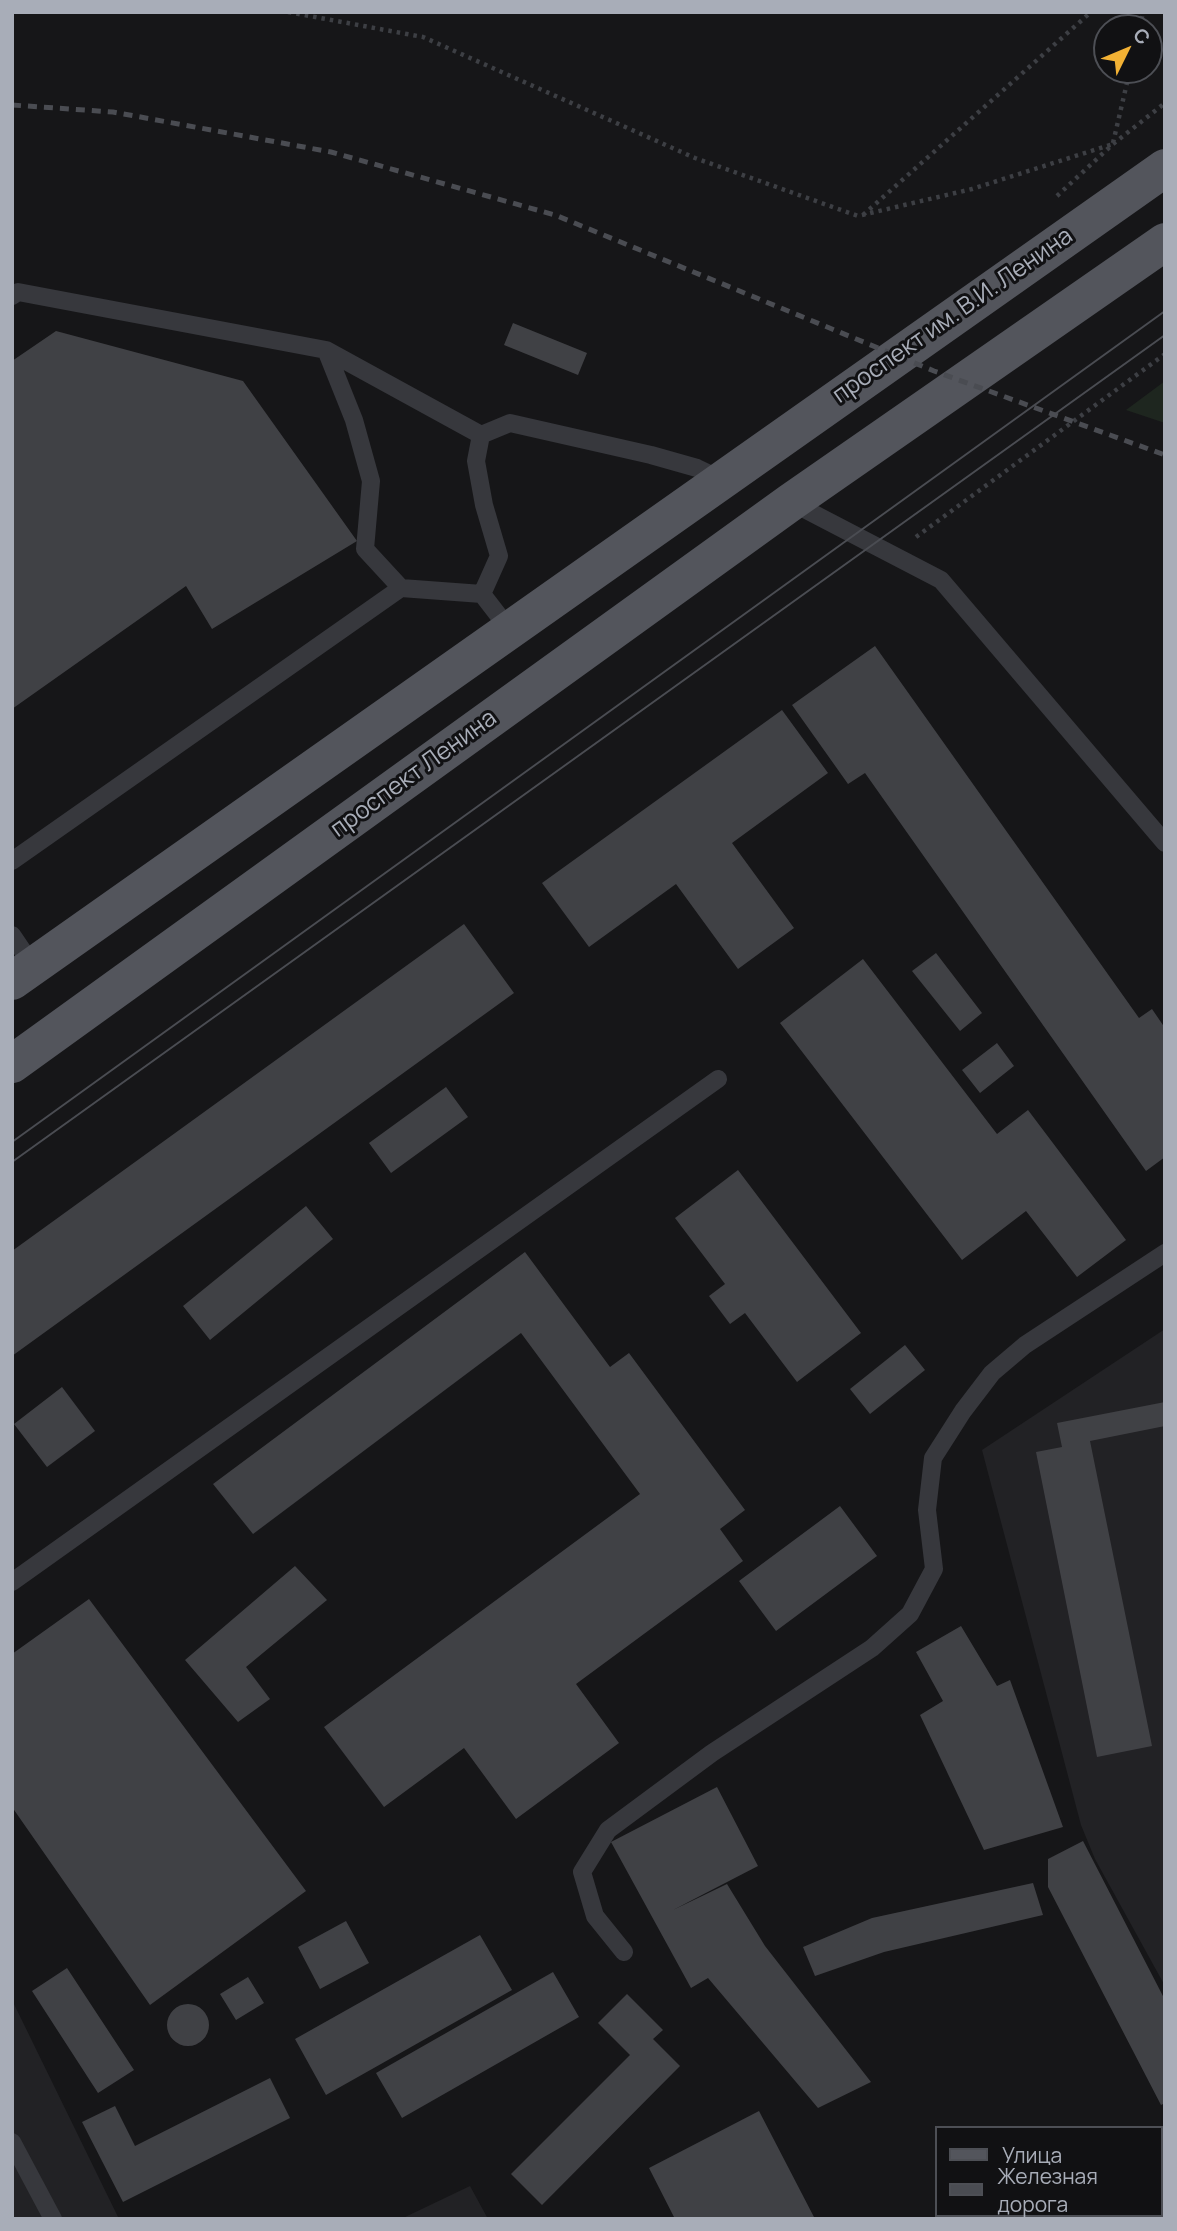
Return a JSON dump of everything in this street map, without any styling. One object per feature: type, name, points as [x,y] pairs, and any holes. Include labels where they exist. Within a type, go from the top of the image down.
[{"type":"main road","name":"проспект им. В.И. Ленина","points":[[730,471],[1165,168]]},
{"type":"main road","points":[[804,494],[1165,242]]},
{"type":"main road","points":[[19,961],[509,629],[730,471]]},
{"type":"main road","name":"проспект Ленина","points":[[12,1064],[804,494]]},
{"type":"lane","points":[[12,296],[18,292],[326,350],[481,435],[510,424],[651,455],[697,468],[730,471]]},
{"type":"lane","points":[[326,350],[354,420],[372,481],[365,549],[401,588]]},
{"type":"lane","points":[[481,435],[476,461],[484,505],[499,556],[482,594]]},
{"type":"lane","points":[[804,494],[941,580],[1165,842]]},
{"type":"lane","points":[[12,861],[401,588],[482,594],[509,629]]},
{"type":"lane","points":[[12,1582],[718,1079]]},
{"type":"lane","points":[[624,1952],[595,1916],[582,1872],[608,1830],[712,1753],[872,1648],[910,1614],[934,1569],[927,1510],[933,1458],[962,1410],[992,1373],[1025,1345],[1165,1253]]},
{"type":"lane","points":[[12,2142],[53,2219]]},
{"type":"path","points":[[288,12],[423,37],[695,158],[858,216],[972,189],[1113,144],[1165,103]]},
{"type":"path","points":[[862,215],[1091,12]]},
{"type":"path","points":[[1113,144],[1127,84]]},
{"type":"path","points":[[916,537],[1151,367],[1165,354]]},
{"type":"shaded area","points":[[1165,381],[1165,423],[1126,410]]},
{"type":"shaded area","points":[[1165,1329],[1165,1986],[1095,1859],[1081,1825],[982,1450]]},
{"type":"shaded area","points":[[12,2000],[119,2219],[12,2219]]},
{"type":"shaded area","points":[[470,2186],[488,2219],[401,2219]]},
{"type":"building","points":[[513,323],[587,353],[578,375],[504,345]]},
{"type":"building","points":[[56,331],[243,381],[357,541],[212,629],[186,586],[12,709],[12,361]]},
{"type":"building","points":[[875,646],[1139,1018],[1152,1009],[1165,1028],[1165,1157],[1146,1171],[865,773],[848,784],[792,705]]},
{"type":"building","points":[[782,710],[828,773],[732,843],[794,928],[738,969],[676,884],[589,947],[542,883]]},
{"type":"building","points":[[464,924],[514,993],[12,1356],[12,1251]]},
{"type":"building","points":[[936,953],[982,1013],[960,1031],[912,971]]},
{"type":"building","points":[[863,959],[997,1134],[1028,1110],[1126,1240],[1077,1277],[1026,1211],[962,1260],[780,1023]]},
{"type":"building","points":[[997,1043],[1014,1066],[980,1093],[962,1070]]},
{"type":"building","points":[[446,1087],[468,1117],[391,1173],[369,1143]]},
{"type":"building","points":[[738,1170],[861,1333],[797,1382],[745,1313],[730,1324],[709,1296],[725,1284],[675,1218]]},
{"type":"building","points":[[306,1206],[333,1239],[210,1340],[183,1306]]},
{"type":"building","points":[[525,1252],[610,1367],[629,1353],[745,1510],[720,1529],[743,1561],[576,1684],[619,1743],[516,1819],[464,1748],[384,1807],[324,1727],[640,1494],[521,1333],[253,1534],[213,1484]]},
{"type":"building","points":[[905,1345],[925,1370],[870,1414],[850,1389]]},
{"type":"building","points":[[62,1387],[95,1431],[47,1467],[14,1424]]},
{"type":"building","points":[[1165,1402],[1165,1426],[1090,1441],[1152,1746],[1097,1757],[1036,1452],[1062,1447],[1057,1423]]},
{"type":"building","points":[[840,1506],[877,1556],[776,1631],[739,1581]]},
{"type":"building","points":[[295,1566],[327,1600],[246,1667],[270,1699],[238,1722],[185,1660]]},
{"type":"building","points":[[89,1599],[306,1891],[150,2005],[12,1807],[12,1654]]},
{"type":"building","points":[[961,1626],[997,1686],[1010,1680],[1063,1827],[984,1850],[920,1715],[943,1701],[916,1652]]},
{"type":"building","points":[[717,1787],[758,1866],[673,1910],[727,1884],[765,1946],[871,2082],[818,2108],[708,1978],[691,1988],[611,1842]]},
{"type":"building","points":[[1083,1841],[1165,2000],[1165,2103],[1161,2105],[1048,1887],[1048,1859]]},
{"type":"building","points":[[1033,1883],[1043,1915],[884,1952],[815,1976],[803,1947],[872,1918]]},
{"type":"building","points":[[346,1921],[369,1963],[320,1989],[298,1947]]},
{"type":"building","points":[[480,1935],[512,1990],[326,2095],[295,2039]]},
{"type":"building","points":[[67,1968],[134,2070],[98,2093],[32,1991]]},
{"type":"building","points":[[553,1972],[579,2017],[402,2118],[376,2073]]},
{"type":"building","points":[[248,1977],[264,2003],[236,2020],[220,1994]]},
{"type":"building","points":[[627,1994],[663,2030],[653,2039],[680,2066],[542,2205],[511,2174],[630,2055],[598,2023]]},
{"type":"building","points":[[188,2004],[203,2010],[209,2025],[203,2040],[188,2046],[173,2040],[167,2025],[173,2010]]},
{"type":"building","points":[[270,2078],[290,2118],[123,2202],[82,2122],[115,2106],[135,2146]]},
{"type":"building","points":[[759,2111],[815,2219],[675,2219],[649,2168]]},
{"type":"tram line","points":[[12,1142],[1165,311]]},
{"type":"tram line","points":[[12,1162],[1165,335]]},
{"type":"railway","points":[[12,105],[113,112],[331,152],[555,215],[934,371],[1165,455]]}]
